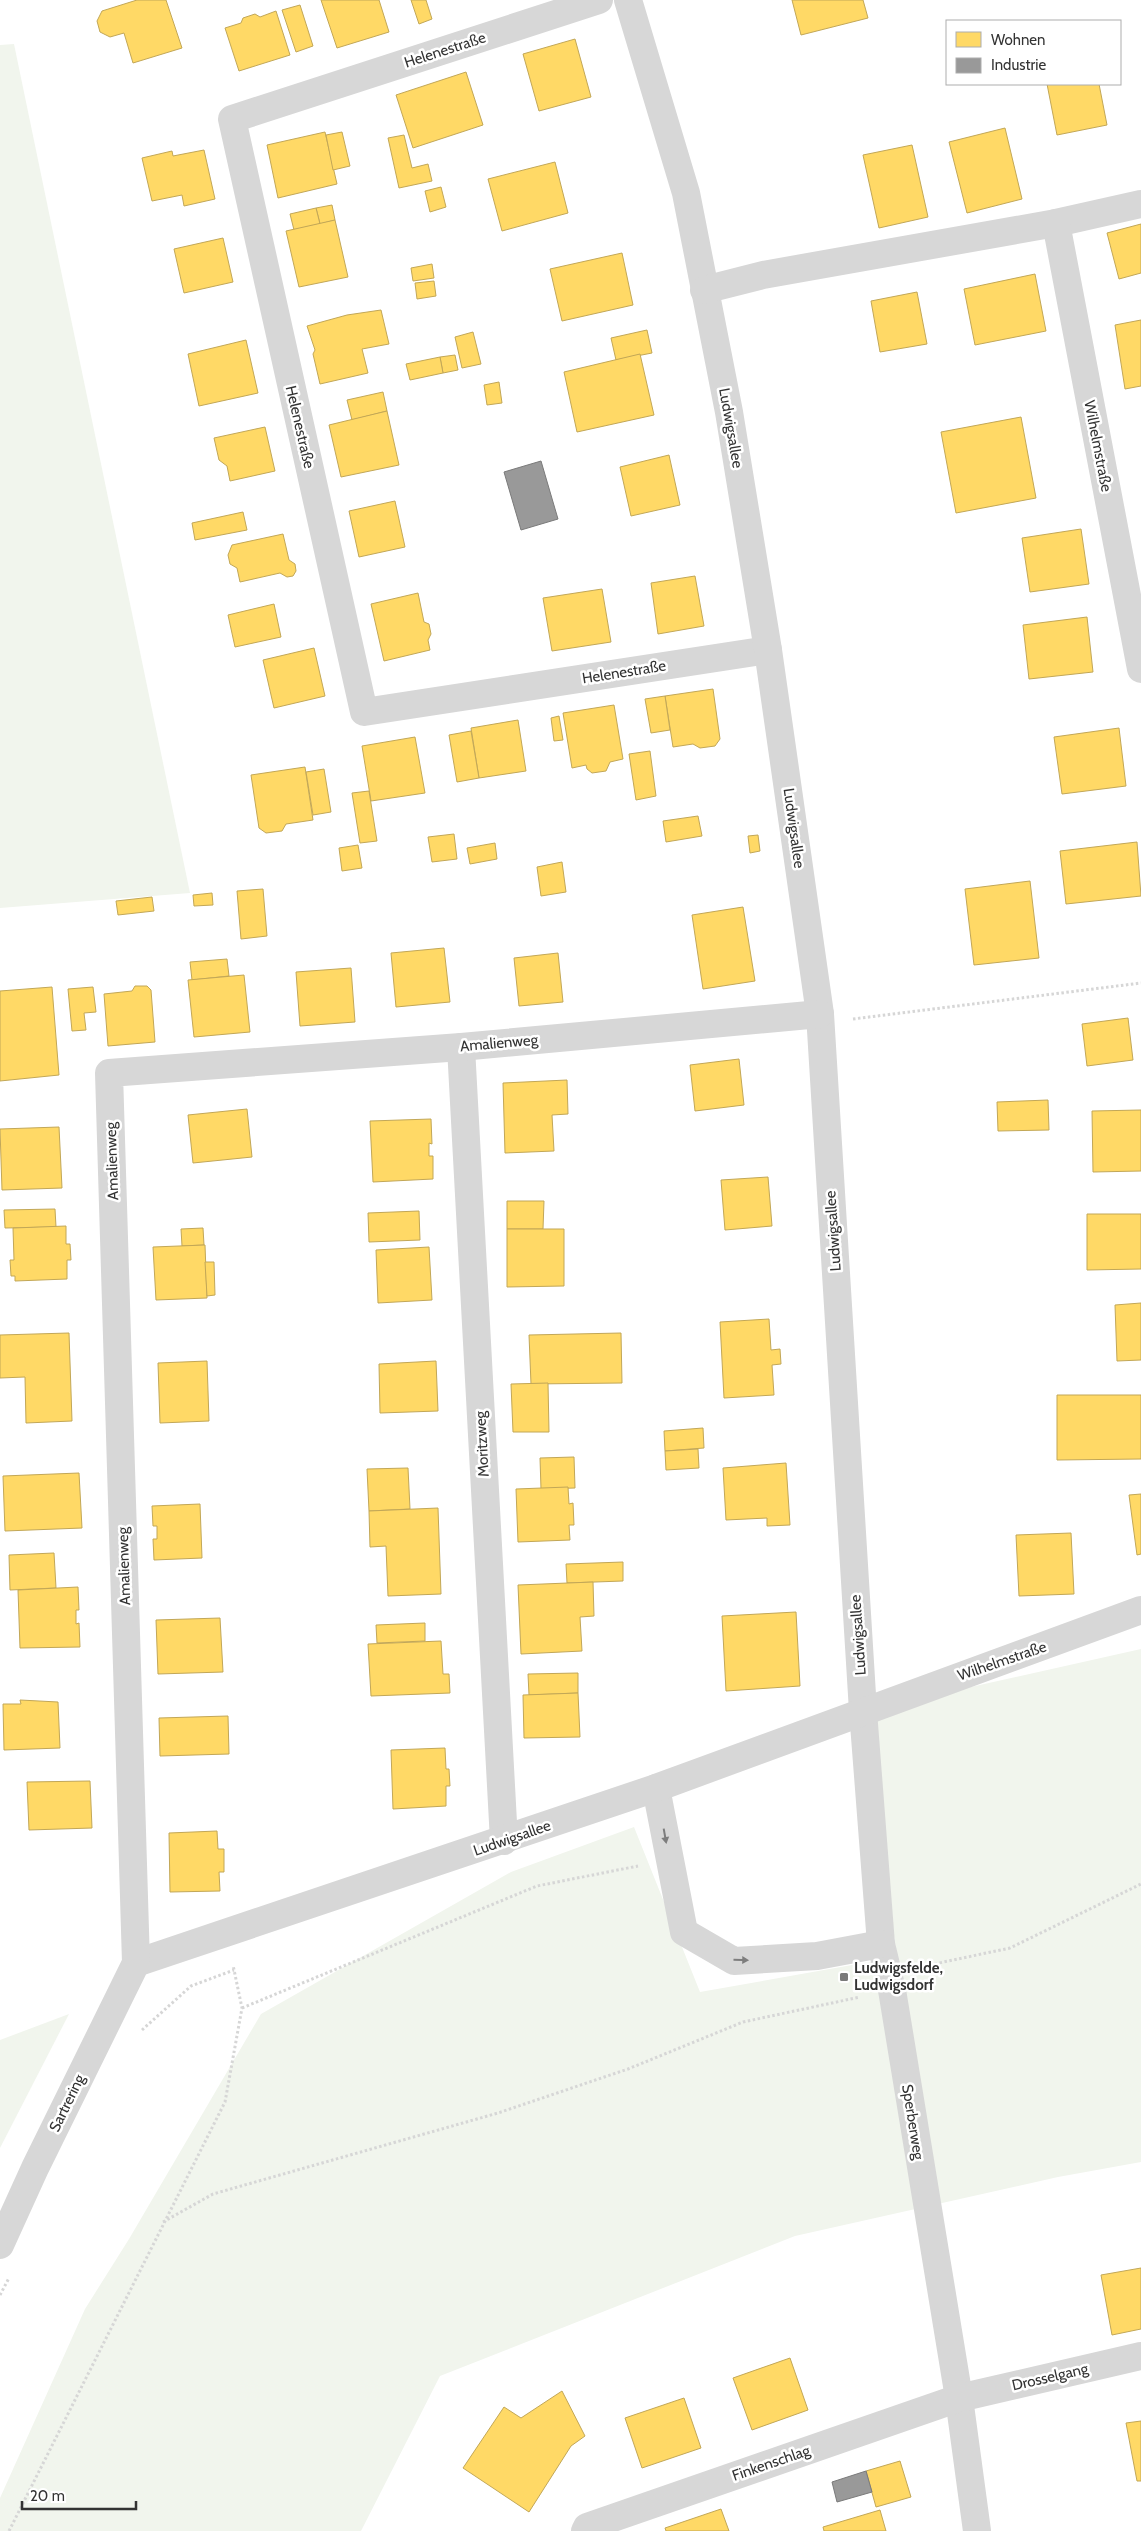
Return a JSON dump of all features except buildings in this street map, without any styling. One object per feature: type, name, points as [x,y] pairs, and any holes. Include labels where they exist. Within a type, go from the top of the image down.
[{"type":"street","name":"Helenestraße","points":[[599,0],[232,119],[364,712],[768,650]]},
{"type":"street","name":"Ludwigsallee","points":[[136,1963],[504,1841],[656,1788],[863,1711],[820,1019],[768,650],[730,412],[686,193],[628,0]]},
{"type":"street","points":[[704,290],[763,275],[1056,223],[1141,204]]},
{"type":"street","name":"Wilhelmstraße","points":[[1056,223],[1141,669]]},
{"type":"street","name":"Amalienweg","points":[[136,1963],[109,1073],[820,1019]]},
{"type":"street","name":"Moritzweg","points":[[461,1047],[504,1841]]},
{"type":"street","name":"Wilhelmstraße","points":[[863,1711],[1141,1610]]},
{"type":"street","name":"Sperberweg","points":[[863,1711],[881,1944],[888,1975],[959,2398],[977,2531]]},
{"type":"street","points":[[656,1788],[684,1932],[734,1961],[817,1956],[881,1944]]},
{"type":"street","name":"Sartrering","points":[[0,2245],[35,2168],[136,1963]]},
{"type":"street","name":"Drosselgang","points":[[959,2398],[1141,2356]]},
{"type":"street","name":"Finkenschlag","points":[[585,2531],[587,2527],[959,2398]]},
{"type":"path","points":[[820,1019],[1141,982]]},
{"type":"path","points":[[242,2008],[537,1886],[669,1860]]},
{"type":"path","points":[[888,1975],[1010,1948],[1141,1884]]},
{"type":"path","points":[[9,2531],[225,2102],[242,2008],[234,1970],[191,1986],[138,2033]]},
{"type":"path","points":[[163,2222],[213,2194],[498,2113],[628,2069],[743,2022],[855,1998]]},
{"type":"path","points":[[0,2295],[9,2277]]},
{"type":"shaded area","points":[[14,44],[190,893],[0,908],[0,45]]},
{"type":"shaded area","points":[[1141,1649],[1141,2162],[1058,2177],[795,2236],[440,2376],[361,2531],[0,2531],[0,2498],[85,2309],[129,2239],[261,2014],[511,1872],[634,1827],[700,1992],[897,1957],[863,1711]]},
{"type":"shaded area","points":[[69,2014],[0,2148],[0,2040]]},
{"type":"place","name":"Ludwigsfelde, Ludwigsdorf","points":[[844,1977]]}]
